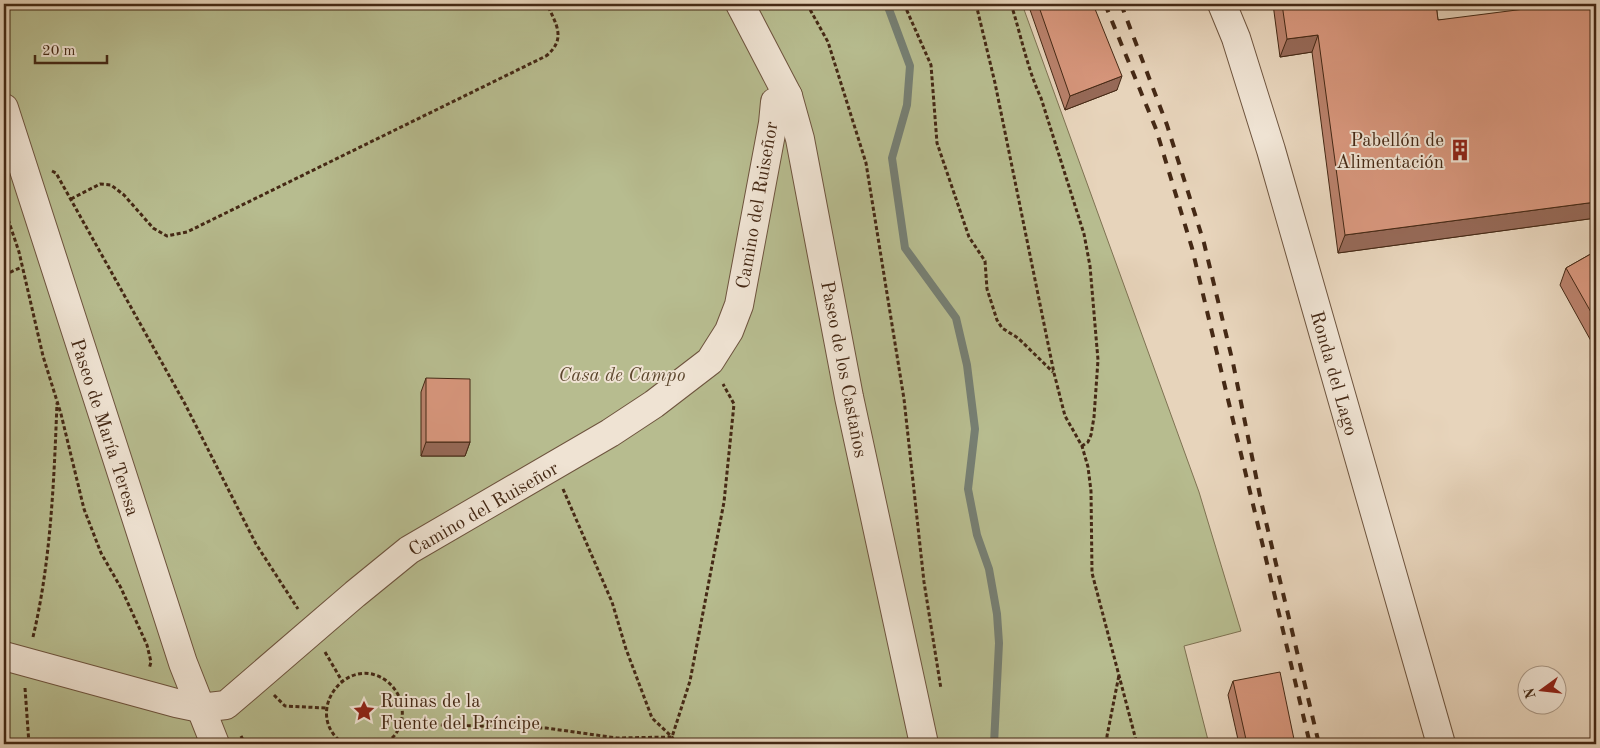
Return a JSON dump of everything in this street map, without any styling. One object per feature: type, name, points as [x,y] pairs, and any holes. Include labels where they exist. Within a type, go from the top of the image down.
[{"type":"street","name":"Paseo de los Castaños","points":[[740,4],[788,96],[800,139],[849,397],[924,744]]},
{"type":"street","name":"Ronda del Lago","points":[[1222,4],[1236,38],[1271,150],[1441,744]]},
{"type":"street","name":"Camino del Ruiseñor","points":[[16,658],[144,695],[200,708],[226,705],[409,550],[553,468],[654,404],[710,361],[729,331],[738,304],[761,192],[773,108],[775,102],[788,96]]},
{"type":"street","name":"Paseo de María Teresa","points":[[4,108],[25,179],[183,663],[215,744]]},
{"type":"path","points":[[70,199],[100,184],[111,185],[124,195],[153,228],[167,236],[187,232],[546,56],[556,48],[559,36],[547,4]]},
{"type":"path","points":[[807,4],[828,42],[866,163],[904,399],[924,582],[942,697]]},
{"type":"path","points":[[904,4],[931,65],[937,143],[970,237],[985,261],[987,289],[997,320],[1002,328],[1018,338],[1054,373]]},
{"type":"path","points":[[976,4],[995,82],[1054,373],[1065,416],[1082,446],[1091,491],[1092,573],[1138,744]]},
{"type":"path","points":[[1010,4],[1024,42],[1033,80],[1041,98],[1084,234],[1090,266],[1098,360],[1091,435],[1088,442],[1082,446]]},
{"type":"path","points":[[25,179],[49,170],[56,173],[185,404],[256,544],[342,681]]},
{"type":"path","points":[[4,207],[22,267],[43,356],[57,400],[84,510],[101,553],[121,588],[147,645],[151,662],[144,695]]},
{"type":"path","points":[[4,275],[22,267]]},
{"type":"path","points":[[672,737],[690,681],[704,615],[724,502],[734,404],[710,361]]},
{"type":"path","points":[[29,744],[25,698],[16,658],[35,626],[48,536],[57,426],[57,400]]},
{"type":"path","points":[[553,468],[612,602],[626,649],[652,718],[672,737],[676,744]]},
{"type":"path","points":[[344,744],[331,731],[327,720],[326,708],[335,688],[342,681],[364,674],[376,675],[386,680],[395,688],[400,698],[402,721],[398,732],[385,744]]},
{"type":"path","points":[[1108,744],[1107,736],[1119,674]]},
{"type":"path","points":[[260,678],[282,705],[326,708]]},
{"type":"path","points":[[402,721],[442,725],[461,724],[546,728],[637,740],[672,737]]},
{"type":"green space","name":"Casa de Campo","points":[[4,4],[1022,4],[1199,492],[1241,631],[1184,646],[1209,744],[4,744]]},
{"type":"building","points":[[1038,4],[1093,4],[1122,76],[1070,96]]},
{"type":"building","name":"Pabellón de Alimentación","points":[[1282,4],[1436,4],[1438,20],[1564,4],[1595,4],[1596,202],[1345,235],[1318,35],[1287,39]]},
{"type":"building","points":[[1596,251],[1596,321],[1566,268]]},
{"type":"building","points":[[426,378],[470,379],[470,442],[426,442]]},
{"type":"building","points":[[1280,672],[1295,744],[1247,744],[1233,681]]},
{"type":"waterway","points":[[887,4],[910,66],[907,105],[892,158],[905,248],[956,318],[967,365],[975,429],[968,489],[977,535],[989,569],[997,614],[999,643],[994,744]]},
{"type":"railway","points":[[1105,4],[1156,129],[1192,248],[1310,744]]},
{"type":"railway","points":[[1121,4],[1167,125],[1204,243],[1233,363],[1261,501],[1319,744]]},
{"type":"place","name":"Pabellón de Alimentación","points":[[1460,150]]},
{"type":"place","name":"Ruinas de la Fuente del Príncipe","points":[[364,711]]}]
